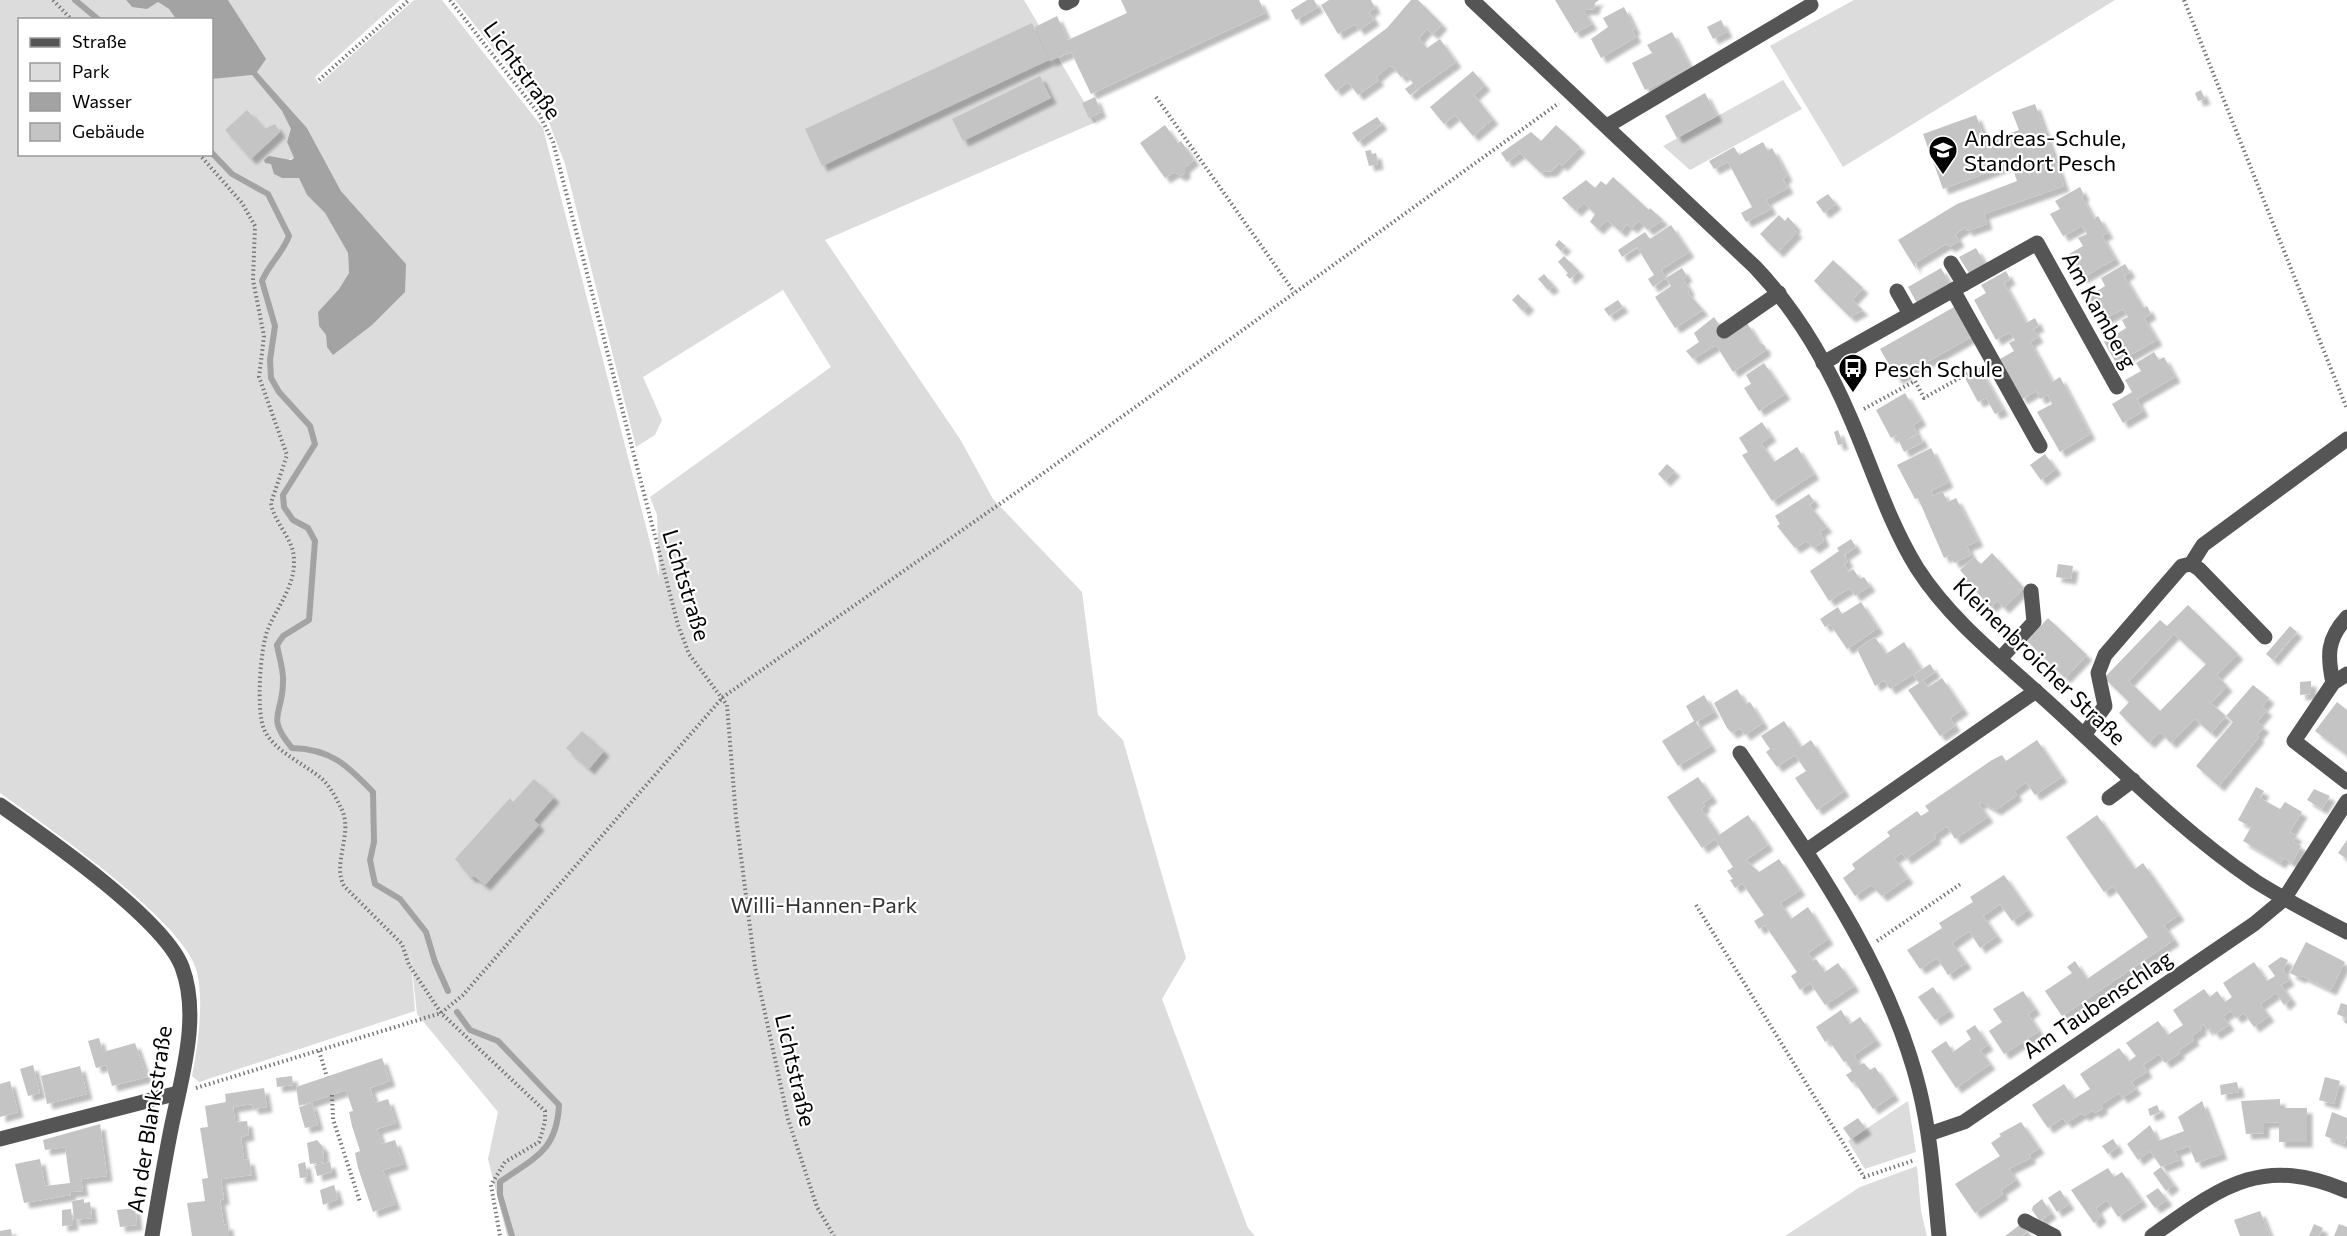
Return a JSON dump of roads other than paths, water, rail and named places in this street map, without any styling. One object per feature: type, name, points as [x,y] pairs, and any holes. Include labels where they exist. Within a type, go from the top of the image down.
[{"type":"street","name":"Kleinenbroicher Straße","points":[[1472,0],[1755,267],[1779,294],[1805,330],[1823,363],[1850,417],[1888,510],[1917,568],[1954,614],[2000,659],[2209,846],[2283,899],[2347,932]]},
{"type":"street","points":[[1607,126],[1811,5]]},
{"type":"street","name":"Am Kamberg","points":[[1823,363],[2037,243],[2117,387]]},
{"type":"street","points":[[1951,263],[1958,287],[1991,360],[2040,446]]},
{"type":"street","points":[[1897,291],[1910,314]]},
{"type":"street","points":[[1724,331],[1779,294]]},
{"type":"street","points":[[2084,735],[2105,706],[2098,673],[2105,655],[2180,568],[2191,564],[2203,545],[2347,439]]},
{"type":"street","points":[[2191,564],[2199,568],[2265,637]]},
{"type":"street","points":[[2000,659],[2034,622],[2031,591]]},
{"type":"street","points":[[2333,683],[2329,646],[2335,632],[2347,617]]},
{"type":"street","points":[[2347,674],[2333,683],[2294,741],[2347,782]]},
{"type":"street","points":[[1806,851],[2036,691]]},
{"type":"street","points":[[1740,753],[1806,851],[1864,950],[1898,1025],[1910,1058],[1929,1134],[1939,1236]]},
{"type":"street","points":[[2109,798],[2133,780]]},
{"type":"street","name":"Am Taubenschlag","points":[[1929,1134],[1964,1122],[2254,924],[2283,899],[2347,801]]},
{"type":"street","name":"An der Blankstraße","points":[[0,805],[57,845],[109,887],[152,927],[174,952],[183,970],[188,1008],[188,1032],[152,1236]]},
{"type":"street","points":[[0,1139],[178,1093]]},
{"type":"street","points":[[2152,1236],[2218,1190],[2247,1179],[2289,1175],[2327,1182],[2347,1191]]},
{"type":"street","points":[[2025,1221],[2054,1236]]},
{"type":"water","points":[[126,0],[228,0],[266,59],[257,72],[307,128],[341,191],[406,264],[405,292],[372,325],[333,355],[327,347],[326,335],[319,326],[318,312],[339,289],[349,273],[348,253],[325,213],[307,195],[299,178],[282,178],[274,174],[271,164],[265,163],[264,160],[269,156],[291,160],[294,158],[287,142],[291,129],[282,111],[252,75],[213,79],[213,18],[175,18],[169,9],[158,2],[147,9],[132,7]]},
{"type":"waterway","points":[[75,0],[97,18]]},
{"type":"waterway","points":[[213,154],[232,174],[268,194],[289,236],[262,281],[275,326],[270,360],[271,378],[279,392],[310,426],[315,444],[283,495],[284,507],[293,520],[308,528],[315,541],[309,620],[283,636],[277,645],[283,678],[277,722],[292,748],[328,755],[346,766],[373,792],[374,842],[370,860],[375,884],[400,899],[426,932],[435,962],[448,991]]},
{"type":"waterway","points":[[457,1012],[470,1030],[498,1041],[559,1105],[554,1133],[542,1152],[500,1182],[500,1195],[512,1236]]},
{"type":"place","name":"Andreas-Schule, Standort Pesch","points":[[1943,176]]},
{"type":"place","name":"Pesch Schule","points":[[1853,394]]},
{"type":"park label","name":"Willi-Hannen-Park","points":[[824,904]]}]
